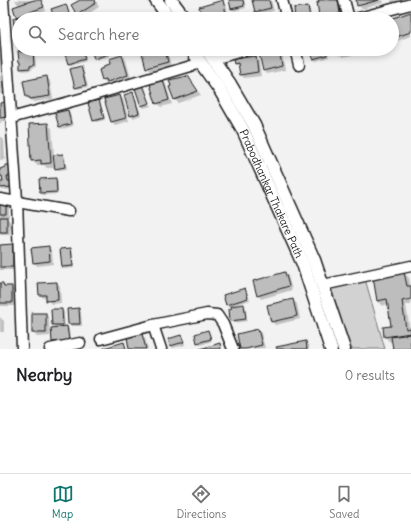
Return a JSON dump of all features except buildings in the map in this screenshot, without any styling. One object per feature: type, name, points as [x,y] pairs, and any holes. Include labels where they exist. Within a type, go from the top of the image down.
[{"type":"main road","points":[[156,0],[165,12]]},
{"type":"main road","points":[[171,0],[179,12]]},
{"type":"main road","name":"Prabodhankar Thakare Path","points":[[196,56],[220,90],[243,130],[303,264],[331,349]]},
{"type":"main road","name":"Prabodhankar Thakare Path","points":[[211,56],[254,124],[300,227],[323,285],[344,349]]},
{"type":"street","points":[[3,0],[17,200],[22,349]]},
{"type":"street","points":[[282,0],[285,12]]},
{"type":"street","points":[[344,0],[347,12]]},
{"type":"street","points":[[381,12],[411,4]]},
{"type":"street","points":[[213,59],[224,56]]},
{"type":"street","points":[[296,56],[299,65]]},
{"type":"street","points":[[11,118],[201,63]]},
{"type":"street","points":[[0,199],[17,200],[69,210]]},
{"type":"street","points":[[323,285],[411,266]]},
{"type":"street","points":[[101,339],[152,324],[207,314],[217,315],[223,324],[233,349]]},
{"type":"street","points":[[152,324],[161,349]]},
{"type":"street","points":[[50,349],[80,343]]},
{"type":"shaded area","points":[[365,279],[385,349],[350,349],[328,288]]}]
